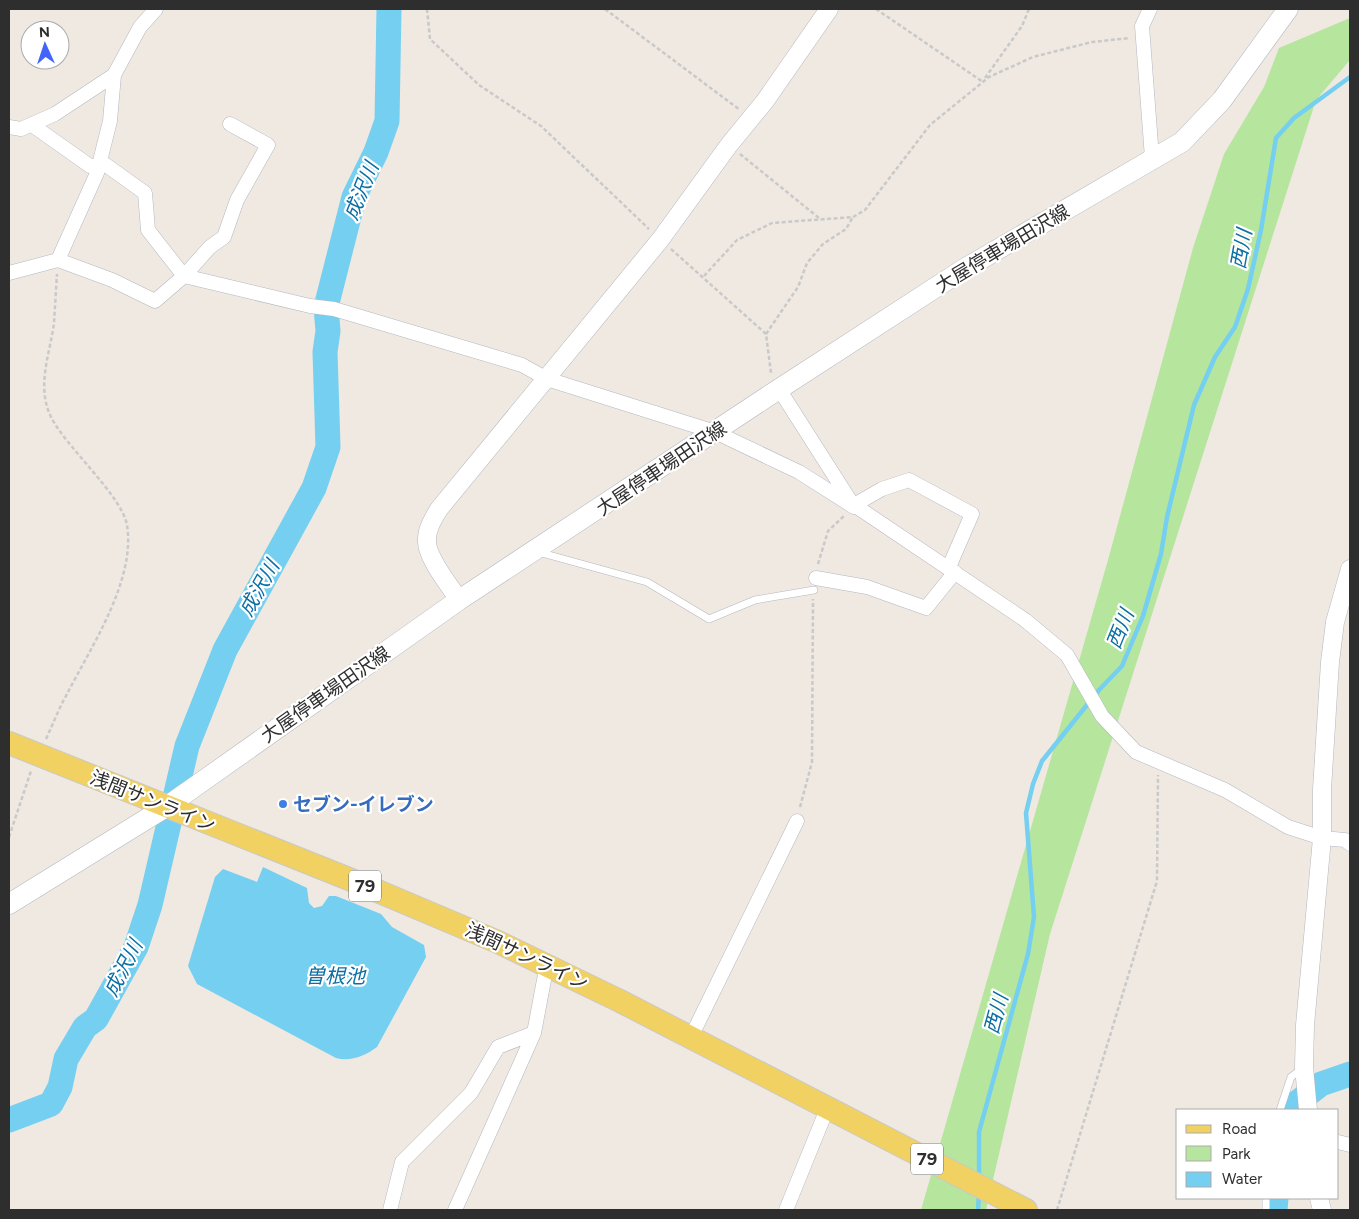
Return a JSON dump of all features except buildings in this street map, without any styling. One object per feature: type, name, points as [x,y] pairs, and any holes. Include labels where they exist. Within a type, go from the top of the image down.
[{"type":"main road","name":"大屋停車場田沢線","points":[[9,904],[177,804],[459,600],[779,389],[964,269],[1182,142],[1222,100],[1288,9]]},
{"type":"main road","name":"浅間サンライン","points":[[9,743],[177,804],[547,964],[1026,1210]]},
{"type":"street","points":[[58,260],[99,166],[110,121],[114,75],[140,27],[156,9]]},
{"type":"street","points":[[459,600],[432,558],[426,542],[430,525],[439,509],[660,240],[829,9]]},
{"type":"street","points":[[1150,9],[1142,26],[1152,158]]},
{"type":"street","points":[[9,127],[21,129],[55,114],[114,75]]},
{"type":"street","points":[[32,124],[90,166],[106,165],[145,193],[148,230],[184,276],[334,310],[522,365],[546,379],[715,432],[799,472],[952,569],[1025,620],[1067,655],[1102,716],[1136,752],[1225,790],[1288,827],[1322,838],[1345,840],[1350,844]]},
{"type":"street","points":[[9,272],[58,260],[112,280],[156,301],[184,276],[210,247],[224,237],[237,200],[268,145],[230,124]]},
{"type":"street","points":[[779,389],[854,506]]},
{"type":"street","points":[[815,584],[867,587],[926,608],[952,569],[972,514],[909,480],[882,489],[854,506]]},
{"type":"street","points":[[1308,1107],[1305,1075],[1305,1025],[1322,838],[1322,789],[1330,662],[1335,622],[1350,569]]},
{"type":"street","points":[[691,1038],[797,821]]},
{"type":"street","points":[[455,1210],[534,1033],[547,964]]},
{"type":"street","points":[[390,1210],[402,1162],[471,1093],[498,1047],[534,1033]]},
{"type":"street","points":[[786,1210],[827,1109]]},
{"type":"lane","points":[[535,551],[647,582],[709,620],[755,600],[815,584]]},
{"type":"lane","points":[[1280,1109],[1291,1077],[1305,1075]]},
{"type":"path","points":[[427,9],[430,39],[479,85],[540,126],[660,240],[704,276],[766,334],[771,376],[779,389]]},
{"type":"path","points":[[605,9],[751,118]]},
{"type":"path","points":[[876,9],[983,82]]},
{"type":"path","points":[[983,82],[1022,26],[1029,9]]},
{"type":"path","points":[[704,276],[737,240],[772,223],[819,218],[853,217],[865,210],[930,125],[989,77],[1033,57],[1092,42],[1143,36]]},
{"type":"path","points":[[729,145],[819,218]]},
{"type":"path","points":[[766,334],[798,287],[807,263],[823,244],[846,229],[853,217]]},
{"type":"path","points":[[44,744],[67,694],[95,644],[115,601],[128,550],[127,523],[115,501],[67,441],[50,416],[44,383],[46,355],[54,325],[58,260]]},
{"type":"path","points":[[797,821],[812,762],[814,714],[811,610],[815,584],[828,531],[854,506]]},
{"type":"path","points":[[1057,1210],[1157,881],[1158,761]]},
{"type":"path","points":[[9,837],[34,765]]},
{"type":"green space","points":[[1350,18],[1350,60],[1316,100],[1050,934],[986,1210],[921,1210],[1108,560],[1193,248],[1224,154],[1264,87],[1279,48]]},
{"type":"water","name":"曽根池","points":[[263,867],[307,888],[309,903],[314,908],[322,906],[329,896],[336,896],[381,914],[392,927],[424,945],[426,957],[377,1047],[368,1053],[352,1059],[336,1058],[197,984],[188,966],[215,877],[223,869],[257,882]]},
{"type":"waterway","name":"成沢川","points":[[9,1120],[51,1104],[60,1087],[66,1059],[85,1027],[96,1019],[136,947],[150,905],[187,746],[225,650],[314,488],[328,447],[325,352],[328,331],[326,307],[354,197],[376,152],[387,121],[389,9]]},
{"type":"waterway","name":"西川","points":[[979,1178],[979,1132],[1028,954],[1034,917],[1026,813],[1033,784],[1042,761],[1099,690],[1122,666],[1143,616],[1161,554],[1167,517],[1194,405],[1215,357],[1235,327],[1248,289],[1261,230],[1276,138],[1294,118],[1350,77]]},
{"type":"waterway","points":[[1292,1109],[1294,1105],[1321,1084],[1350,1074]]},
{"type":"waterway","name":"西川","points":[[978,1210],[979,1193]]},
{"type":"waterway","points":[[1275,1210],[1276,1199]]},
{"type":"place","name":"セブン-イレブン","points":[[283,804]]}]
